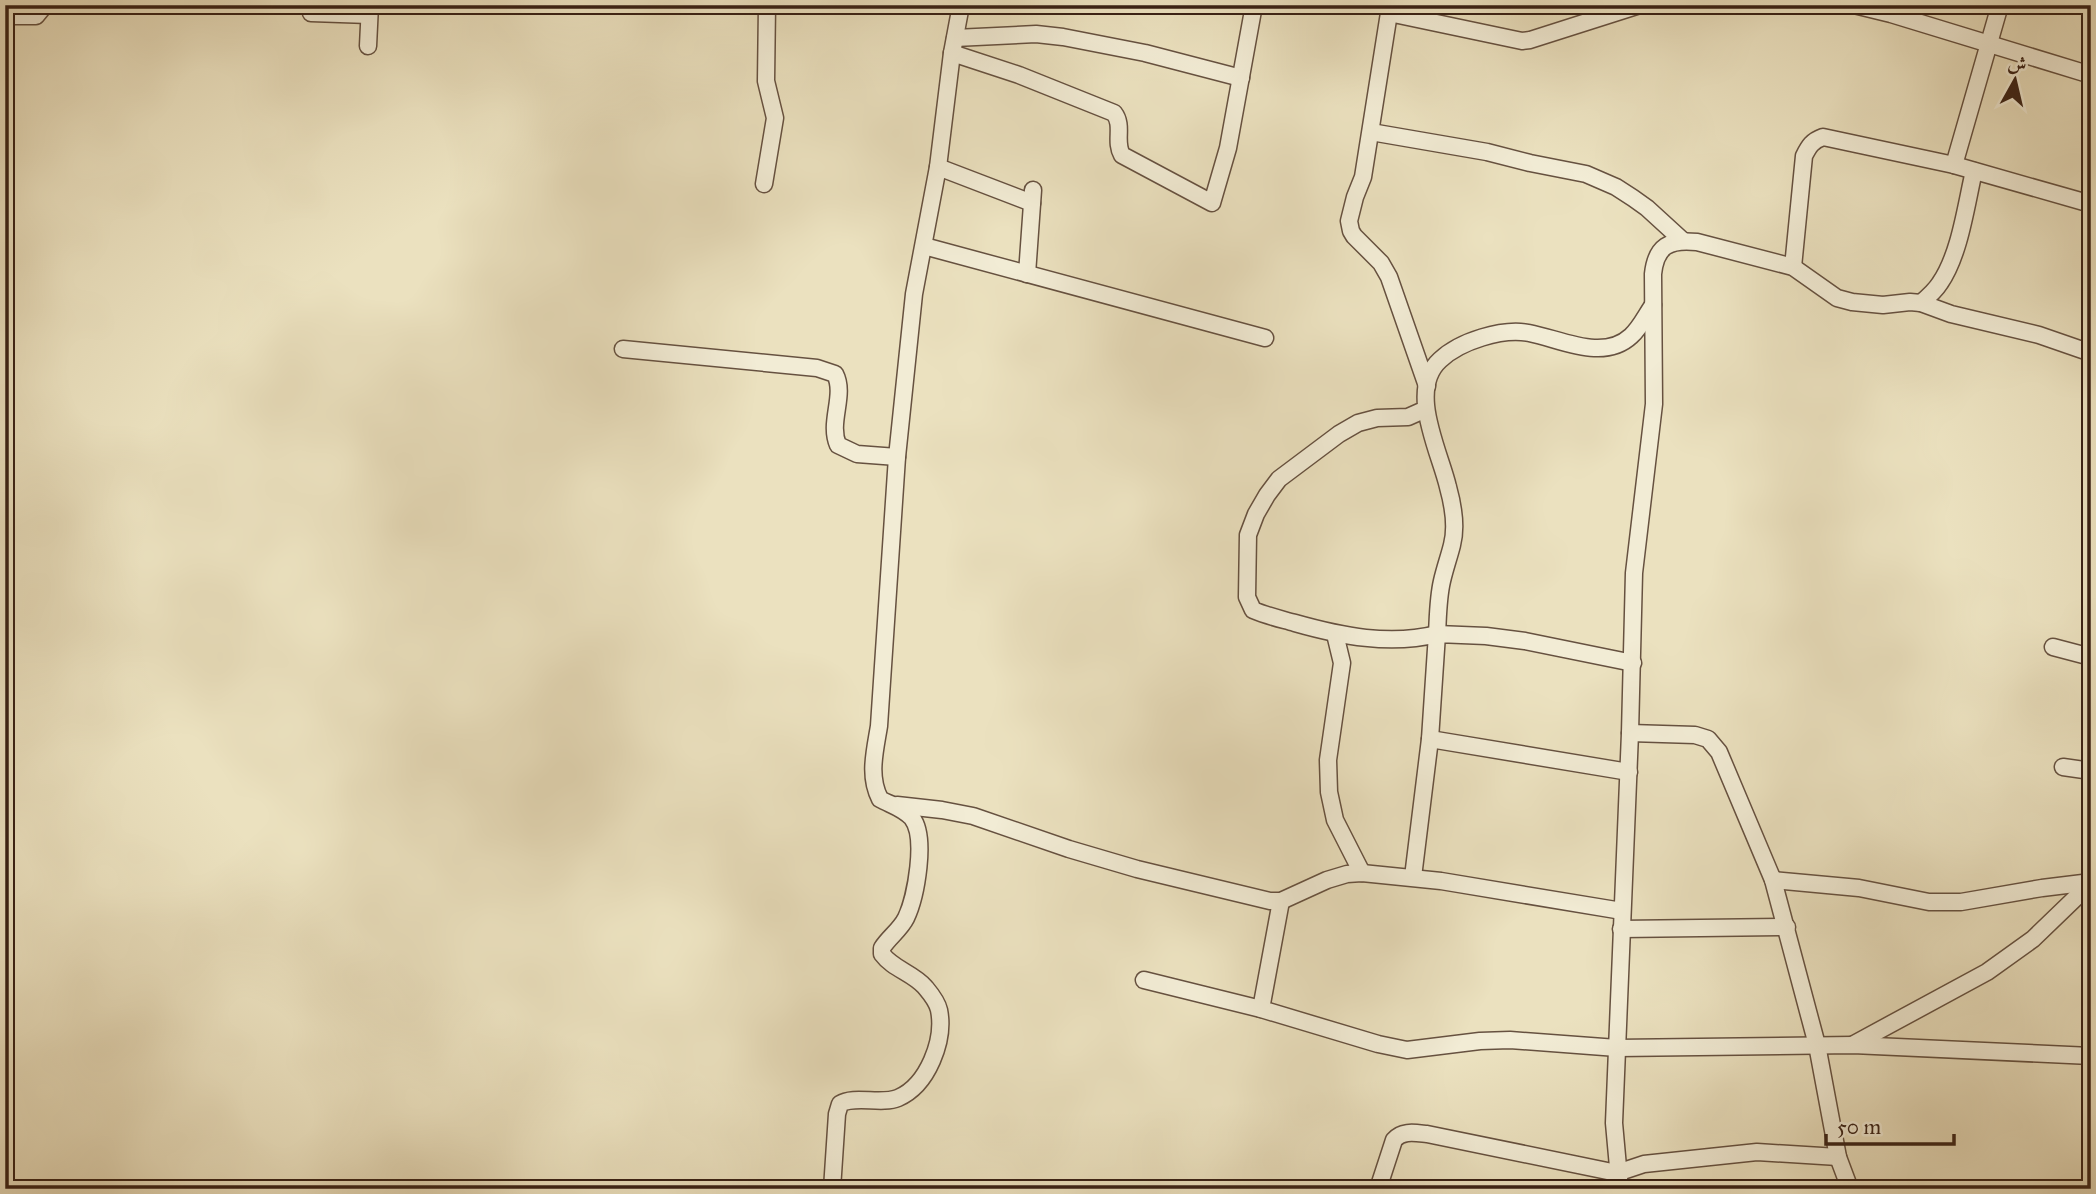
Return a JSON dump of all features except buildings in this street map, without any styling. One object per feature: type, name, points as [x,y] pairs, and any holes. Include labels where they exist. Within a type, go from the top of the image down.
[{"type":"street","points":[[5,16],[36,16],[45,5]]},
{"type":"street","points":[[764,184],[775,118],[766,81],[767,5]]},
{"type":"street","points":[[832,1189],[840,1104],[846,1101],[881,1101],[900,1097],[923,1078],[937,1045],[939,1009],[934,1000],[920,981],[892,964],[882,954],[882,948],[907,916],[919,848],[917,826],[909,815],[877,796],[873,769],[879,726],[897,457],[914,293],[938,167],[953,45],[961,5]]},
{"type":"street","points":[[953,45],[1114,113],[1119,122],[1118,148],[1122,155],[1212,203],[1228,148],[1254,5]]},
{"type":"street","points":[[1427,386],[1388,277],[1381,263],[1354,236],[1349,226],[1363,177],[1390,9],[1522,41],[1640,5]]},
{"type":"street","points":[[1854,5],[2091,75]]},
{"type":"street","points":[[1954,165],[2000,5]]},
{"type":"street","points":[[311,13],[369,10],[368,46]]},
{"type":"street","points":[[953,45],[1035,34],[1063,37],[1145,53],[1241,78]]},
{"type":"street","points":[[1371,132],[1487,152],[1586,174],[1633,198],[1682,240],[1793,267],[1837,298],[1883,305],[1920,303],[1951,314],[2039,335],[2091,353]]},
{"type":"street","points":[[1793,267],[1802,166],[1809,146],[1823,137],[1954,165],[2091,204]]},
{"type":"street","points":[[938,167],[1033,197],[1027,274]]},
{"type":"street","points":[[1920,303],[1947,273],[1974,171]]},
{"type":"street","points":[[1619,1181],[1614,1123],[1633,663],[1634,573],[1654,404],[1654,259],[1660,250],[1682,240]]},
{"type":"street","points":[[924,246],[1265,338]]},
{"type":"street","points":[[1413,877],[1430,739],[1439,603],[1453,542],[1455,520],[1449,488],[1426,408],[1427,386],[1433,370],[1439,360],[1457,348],[1493,334],[1529,333],[1587,347],[1604,348],[1617,345],[1631,336],[1653,305]]},
{"type":"street","points":[[623,349],[829,371],[835,374],[838,383],[834,430],[838,445],[857,454],[897,457]]},
{"type":"street","points":[[1426,408],[1408,416],[1366,420],[1339,434],[1279,479],[1252,524],[1247,552],[1246,588],[1253,610],[1335,634],[1374,639],[1405,639],[1437,634],[1486,636],[1633,663]]},
{"type":"street","points":[[1335,634],[1342,663],[1328,760],[1329,792],[1335,820],[1362,873]]},
{"type":"street","points":[[2053,647],[2091,657]]},
{"type":"street","points":[[1630,733],[1695,735],[1708,739],[1719,752],[1773,880],[1817,1045],[1838,1157],[1850,1189]]},
{"type":"street","points":[[1430,739],[1629,772]]},
{"type":"street","points":[[2063,767],[2091,771]]},
{"type":"street","points":[[892,804],[973,816],[1137,869],[1270,901],[1282,901],[1327,880],[1362,873],[1413,877],[1622,911]]},
{"type":"street","points":[[1773,880],[1859,888],[1929,902],[1961,902],[2042,887],[2091,882]]},
{"type":"street","points":[[1853,1045],[1987,972],[2033,939],[2091,882]]},
{"type":"street","points":[[1261,1009],[1282,901]]},
{"type":"street","points":[[1621,929],[1787,927]]},
{"type":"street","points":[[1144,980],[1407,1050],[1510,1040],[1617,1048],[1853,1045],[2091,1056]]},
{"type":"street","points":[[1378,1189],[1394,1140],[1406,1133],[1427,1134],[1619,1181],[1644,1164],[1757,1152],[1838,1157]]}]
